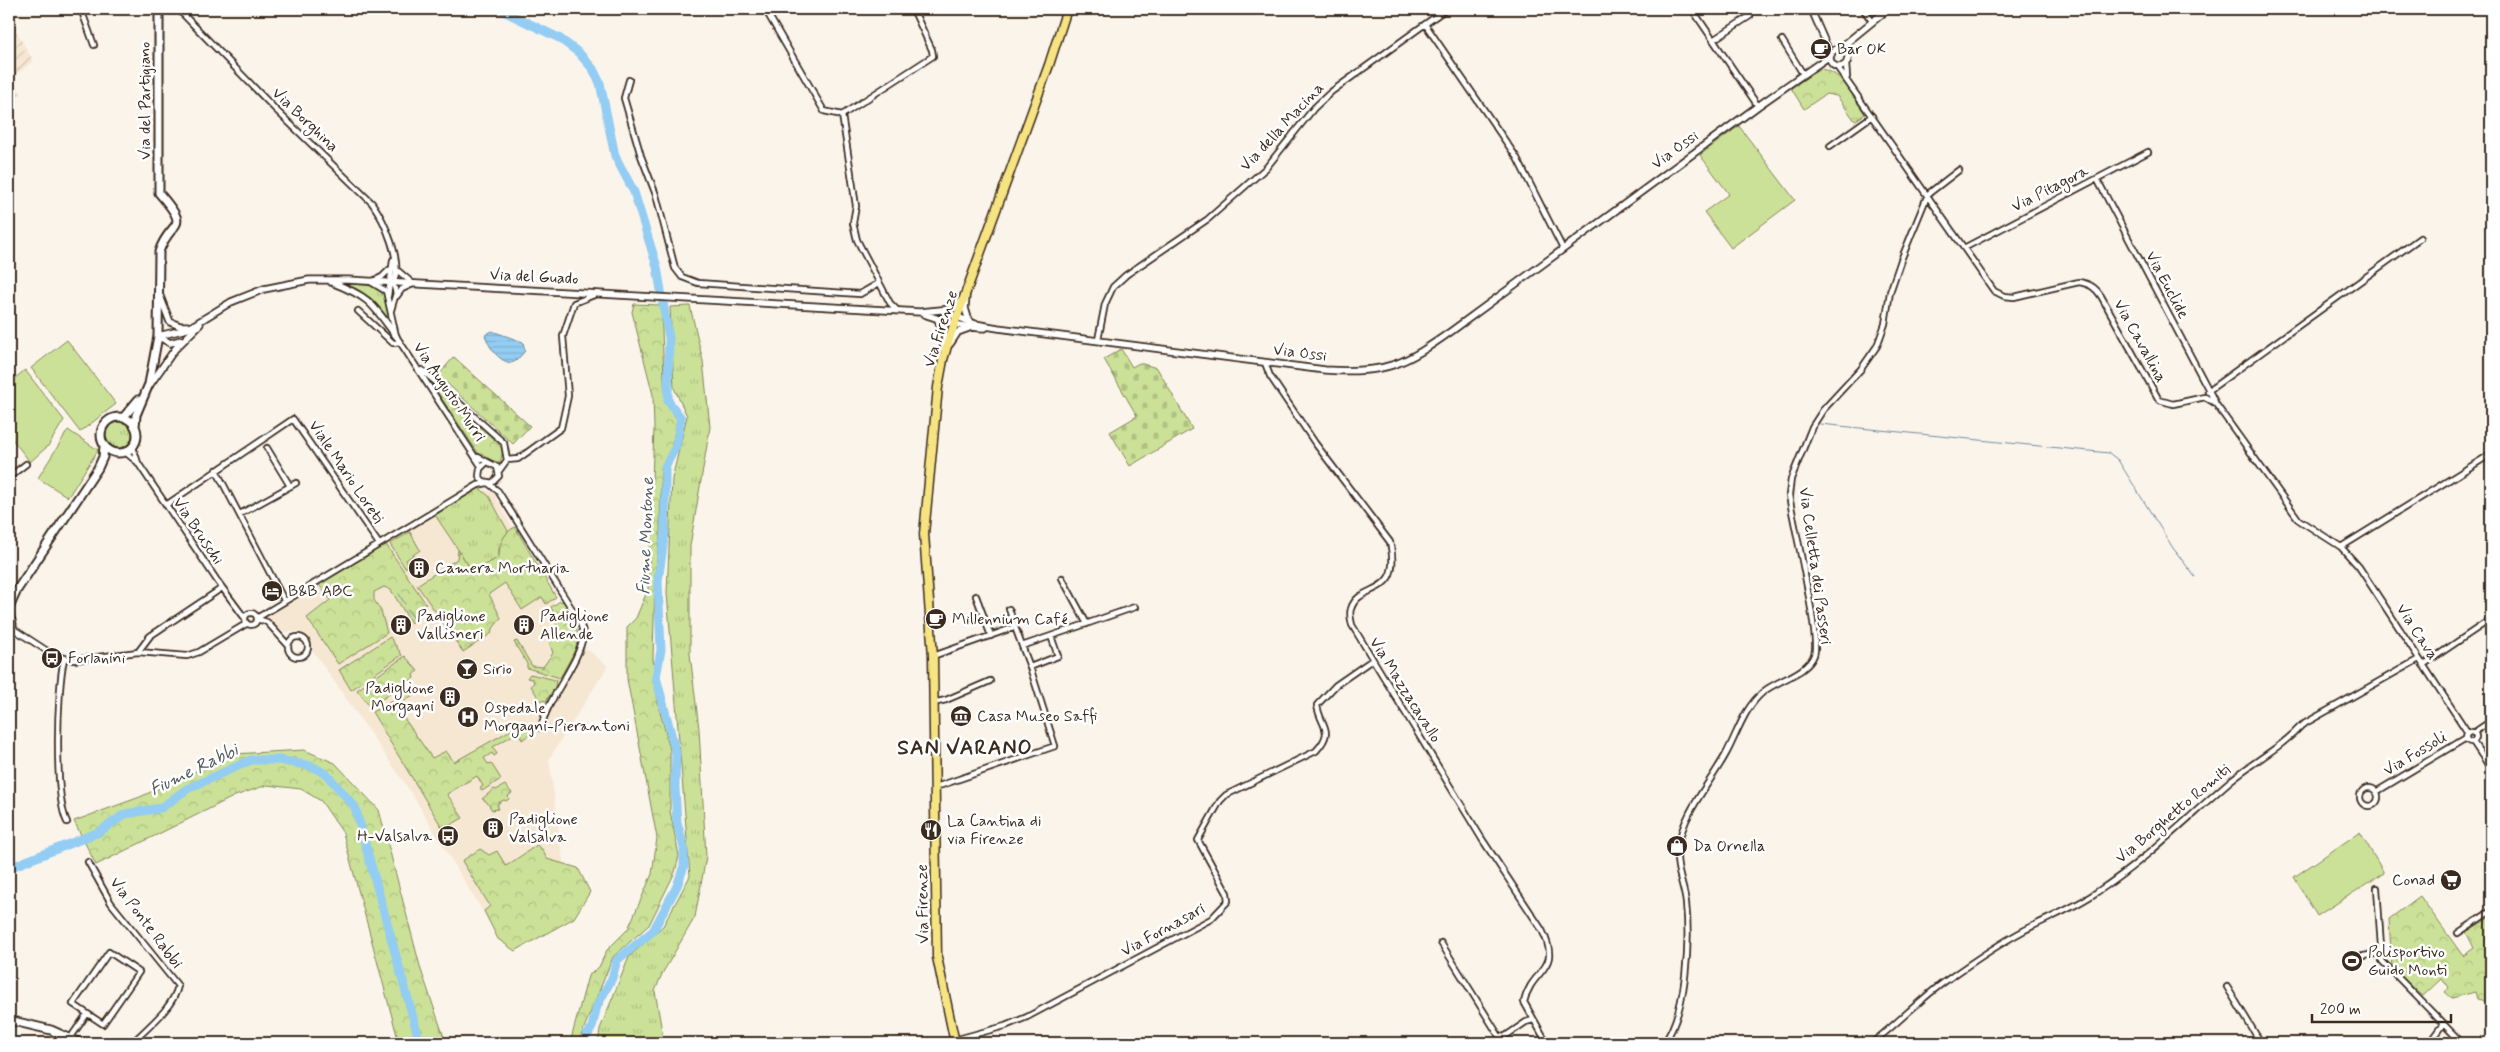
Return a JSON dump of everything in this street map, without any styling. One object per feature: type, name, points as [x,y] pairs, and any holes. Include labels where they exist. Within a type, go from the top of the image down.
[{"type":"main road","name":"Via del Partigiano","points":[[159,9],[158,194],[177,216],[175,228],[162,243],[159,252],[160,296]]},
{"type":"main road","name":"Via Firenze","points":[[954,1042],[937,957],[936,786],[932,656],[924,534],[943,360],[1049,65],[1067,9]]},
{"type":"main road","points":[[104,446],[115,453],[125,452],[133,447],[137,438],[136,415],[147,390],[152,370],[158,336],[160,296]]},
{"type":"main road","points":[[9,608],[17,590],[94,475],[104,456],[101,436],[104,426],[112,419],[123,418],[134,406],[152,370]]},
{"type":"main road","points":[[123,418],[136,428]]},
{"type":"main road","points":[[94,475],[115,453]]},
{"type":"main road","points":[[9,598],[17,590]]},
{"type":"main road","points":[[9,615],[12,624],[9,634]]},
{"type":"main road","points":[[9,1020],[51,1030],[80,1043]]},
{"type":"street","points":[[81,9],[94,45]]},
{"type":"street","name":"Via Borghina","points":[[159,9],[179,10],[276,110],[372,203],[382,217],[392,241],[393,257],[397,270]]},
{"type":"street","points":[[765,9],[824,111],[842,115],[933,56],[913,9]]},
{"type":"street","name":"Via della Macina","points":[[1098,340],[1105,304],[1113,287],[1126,275],[1208,219],[1266,168],[1314,108],[1331,92],[1371,61],[1446,9]]},
{"type":"street","points":[[1692,9],[1758,106]]},
{"type":"street","points":[[1811,9],[1827,44],[1835,52],[1844,52],[1847,56]]},
{"type":"street","points":[[1863,9],[1872,21]]},
{"type":"street","name":"Via Ossi","points":[[956,321],[969,321],[998,328],[1265,363],[1352,372],[1393,367],[1421,354],[1758,106],[1818,65],[1888,9]]},
{"type":"street","points":[[1713,40],[1750,16]]},
{"type":"street","points":[[1425,24],[1517,158],[1563,250]]},
{"type":"street","points":[[1818,65],[1835,66],[1846,64],[1848,45],[1852,37]]},
{"type":"street","points":[[1782,40],[1803,74]]},
{"type":"street","points":[[1835,52],[1835,66]]},
{"type":"street","name":"Via Cavallina","points":[[1846,64],[1847,78]]},
{"type":"street","name":"Via Cavallina","points":[[1835,66],[1847,78],[1994,291],[2004,296],[2014,297],[2079,282],[2088,283],[2101,296],[2159,400],[2173,404],[2205,397],[2215,403]]},
{"type":"street","points":[[629,80],[624,98],[641,156],[656,196],[675,268],[682,277],[698,284],[860,294],[879,283]]},
{"type":"street","points":[[842,115],[856,206],[853,223],[857,240],[890,303],[897,310]]},
{"type":"street","points":[[1830,146],[1872,116]]},
{"type":"street","name":"Via Pitagora","points":[[1964,248],[2148,152]]},
{"type":"street","points":[[1928,194],[1959,170]]},
{"type":"street","name":"Via Euclide","points":[[2097,179],[2215,403]]},
{"type":"street","name":"Via Celletta dei Passeri","points":[[1664,1043],[1683,994],[1686,974],[1686,903],[1677,864],[1677,849],[1683,826],[1727,753],[1743,718],[1762,693],[1808,664],[1814,655],[1816,644],[1812,616],[1789,495],[1791,479],[1812,427],[1823,410],[1861,369],[1877,346],[1885,324],[1890,292],[1928,194]]},
{"type":"street","points":[[2208,391],[2420,238]]},
{"type":"street","name":"Via Borghina","points":[[393,257],[391,268],[393,283]]},
{"type":"street","points":[[370,282],[382,277],[391,268]]},
{"type":"street","points":[[393,283],[397,270]]},
{"type":"street","points":[[397,270],[406,280],[414,284]]},
{"type":"street","points":[[326,280],[364,296],[374,305],[396,336]]},
{"type":"street","name":"Via del Guado","points":[[158,336],[194,325],[231,302],[264,288],[285,283],[326,280],[920,312],[943,311],[958,305],[966,295]]},
{"type":"street","points":[[370,282],[381,287],[388,297]]},
{"type":"street","name":"Via Augusto Murri","points":[[393,283],[388,297],[396,336],[481,466]]},
{"type":"street","name":"Via Augusto Murri","points":[[391,310],[396,288],[393,283]]},
{"type":"street","points":[[395,298],[402,289],[414,284]]},
{"type":"street","points":[[498,469],[506,462],[518,459],[561,428],[568,396],[563,336],[574,303],[596,294]]},
{"type":"street","points":[[966,295],[965,308],[969,321]]},
{"type":"street","points":[[160,296],[170,322],[180,326],[194,325]]},
{"type":"street","name":"Via Augusto Murri","points":[[358,311],[392,343],[400,342]]},
{"type":"street","name":"Via del Guado","points":[[943,311],[956,321]]},
{"type":"street","name":"Via del Guado","points":[[920,312],[938,320],[956,321]]},
{"type":"street","points":[[147,390],[169,357],[205,319]]},
{"type":"street","points":[[938,320],[945,336],[943,360]]},
{"type":"street","name":"Via Ossi","points":[[956,321],[969,328],[998,328]]},
{"type":"street","points":[[943,360],[953,338],[958,332],[969,328]]},
{"type":"street","points":[[158,336],[170,343],[177,343],[187,336]]},
{"type":"street","name":"Via Mazzacavallo","points":[[1265,363],[1270,376],[1315,442],[1390,542],[1394,559],[1391,574],[1382,585],[1355,601],[1350,610],[1352,625],[1482,839],[1550,945],[1547,965],[1527,988],[1524,1002],[1547,1043]]},
{"type":"street","points":[[417,366],[504,443],[506,462]]},
{"type":"street","points":[[2215,403],[2299,520],[2341,547],[2491,454]]},
{"type":"street","name":"Viale Mario Loreti","points":[[166,505],[294,419],[379,544]]},
{"type":"street","name":"Via Bruschi","points":[[133,447],[138,463]]},
{"type":"street","points":[[267,448],[290,486]]},
{"type":"street","name":"Via Bruschi","points":[[125,452],[138,463],[222,588],[241,610],[246,624]]},
{"type":"street","points":[[476,456],[486,463]]},
{"type":"street","points":[[495,488],[486,482],[479,472],[481,466],[486,463],[492,463],[498,469],[498,476],[494,482],[495,488],[577,617],[584,634],[545,714],[541,728]]},
{"type":"street","points":[[9,477],[26,464]]},
{"type":"street","points":[[216,470],[284,600]]},
{"type":"street","points":[[240,514],[296,482]]},
{"type":"street","points":[[244,617],[255,617],[265,613],[478,485],[494,482]]},
{"type":"street","name":"Via Cava","points":[[2341,547],[2359,567],[2469,734]]},
{"type":"street","points":[[1062,578],[1087,624]]},
{"type":"street","points":[[138,652],[150,636],[222,588]]},
{"type":"street","points":[[976,596],[991,636]]},
{"type":"street","points":[[1022,646],[1135,607]]},
{"type":"street","points":[[936,786],[1055,746],[1009,609]]},
{"type":"street","points":[[241,610],[268,624],[288,645],[290,652],[294,655],[303,656],[307,652],[308,645],[303,640],[298,637],[291,639],[278,634]]},
{"type":"street","points":[[12,624],[15,630],[64,660],[81,660],[138,652],[175,657],[193,654],[246,624],[251,625],[255,617]]},
{"type":"street","points":[[2423,665],[2491,619]]},
{"type":"street","points":[[932,656],[1015,627]]},
{"type":"street","points":[[9,634],[24,636]]},
{"type":"street","points":[[1030,667],[1058,656],[1051,636]]},
{"type":"street","points":[[288,645],[291,639]]},
{"type":"street","points":[[145,642],[149,653]]},
{"type":"street","name":"Via Borghetto Romiti","points":[[1872,1043],[1889,1031],[1917,1002],[1949,978],[2022,932],[2096,893],[2116,879],[2158,847],[2232,779],[2288,740],[2302,725],[2419,659]]},
{"type":"street","points":[[64,660],[60,712],[58,790],[63,814],[67,822]]},
{"type":"street","name":"Via Fornasari","points":[[954,1042],[1027,1017],[1211,919],[1221,910],[1228,901],[1227,893],[1198,840],[1205,825],[1226,795],[1316,751],[1326,738],[1327,732],[1317,704],[1336,686],[1372,660]]},
{"type":"street","points":[[933,703],[946,700],[990,681]]},
{"type":"street","name":"Via Fossoli","points":[[2376,792],[2491,721]]},
{"type":"street","points":[[2473,742],[2476,736],[2469,734],[2469,742],[2473,742],[2491,769]]},
{"type":"street","name":"Via Fossoli","points":[[2372,788],[2376,792],[2377,800],[2374,804],[2365,805],[2360,801],[2360,795],[2364,789],[2372,788]]},
{"type":"street","name":"Via Ponte Rabbi","points":[[88,862],[111,903],[178,986],[176,994],[169,1004],[132,1043]]},
{"type":"street","points":[[2377,888],[2382,961],[2462,1043]]},
{"type":"street","points":[[2458,933],[2491,911]]},
{"type":"street","points":[[1441,943],[1499,1036],[1504,1037],[1526,1022],[1534,1020]]},
{"type":"street","points":[[109,952],[139,972],[103,1024],[87,1014],[73,1004],[109,952]]},
{"type":"street","points":[[2358,957],[2381,953]]},
{"type":"street","points":[[2228,987],[2261,1043]]},
{"type":"street","points":[[70,1038],[87,1014]]},
{"type":"street","points":[[2429,1043],[2443,1024]]},
{"type":"shaded area","points":[[9,18],[33,61],[12,78],[21,94],[9,102]]},
{"type":"shaded area","name":"Ospedale Morgagni-Pierantoni","points":[[479,488],[493,492],[574,639],[608,666],[549,759],[565,876],[495,932],[410,791],[300,632],[284,632],[260,620]]},
{"type":"green space","points":[[1820,69],[1835,75],[1847,86],[1865,114],[1855,121],[1837,96],[1826,94],[1804,109],[1791,88]]},
{"type":"green space","points":[[1739,126],[1795,200],[1731,248],[1704,212],[1729,194],[1700,155]]},
{"type":"green space","points":[[344,283],[372,286],[384,293],[390,324],[370,300]]},
{"type":"green space","points":[[634,304],[661,305],[665,403],[677,419],[672,446],[661,468],[660,536],[655,576],[653,658],[658,704],[670,750],[670,811],[679,856],[675,872],[649,925],[613,957],[578,1043],[570,1043],[588,976],[599,967],[607,950],[628,929],[652,874],[657,838],[627,679],[627,627],[636,618],[648,589],[654,428],[653,395],[632,312]]},
{"type":"green space","points":[[690,306],[703,361],[710,427],[690,546],[690,654],[699,729],[706,857],[695,917],[662,974],[655,991],[664,1043],[598,1043],[600,1029],[629,957],[663,926],[690,876],[667,593],[672,479],[687,416],[674,388],[670,307]]},
{"type":"green space","points":[[67,340],[116,404],[80,432],[31,368]]},
{"type":"green space","points":[[1121,349],[1132,367],[1139,363],[1157,368],[1192,429],[1130,466],[1110,432],[1137,416],[1104,359]]},
{"type":"green space","points":[[454,357],[530,426],[513,444],[438,375]]},
{"type":"green space","points":[[25,370],[64,420],[48,446],[30,462],[9,435],[9,383]]},
{"type":"green space","points":[[429,380],[498,443],[503,450],[500,463],[481,457]]},
{"type":"green space","points":[[119,422],[128,426],[132,435],[128,444],[119,448],[110,444],[106,435],[110,426]]},
{"type":"green space","points":[[68,430],[98,450],[68,497],[38,478]]},
{"type":"green space","points":[[479,488],[489,496],[508,531],[499,548],[499,557],[473,572],[435,515]]},
{"type":"green space","points":[[515,527],[556,597],[546,604],[542,597],[522,610],[505,583],[489,594],[501,618],[491,631],[492,633],[463,652],[417,585],[457,559],[458,550],[473,572],[499,557],[502,540]]},
{"type":"green space","points":[[410,532],[420,550],[406,560],[412,571],[408,566],[405,568],[390,544]]},
{"type":"green space","points":[[385,543],[426,604],[416,610],[414,620],[411,623],[391,590],[384,587],[374,592],[374,600],[381,611],[387,633],[338,664],[307,618],[330,600],[318,583]]},
{"type":"green space","points":[[560,601],[564,602],[571,615],[577,633],[577,641],[572,656],[560,678],[527,668],[527,664],[514,642],[517,641],[532,666],[543,667],[553,653],[548,638],[558,628],[551,607]]},
{"type":"green space","points":[[390,637],[402,655],[351,690],[339,670]]},
{"type":"green space","points":[[405,656],[418,671],[413,675],[414,678],[370,707],[357,690]]},
{"type":"green space","points":[[530,674],[556,680],[555,687],[546,701],[540,700],[531,686],[534,682],[532,679],[527,678]]},
{"type":"green space","points":[[418,687],[420,691],[403,701],[406,706],[399,711],[432,758],[446,751],[454,762],[518,726],[524,727],[530,724],[533,732],[522,740],[518,732],[493,747],[497,754],[494,756],[492,753],[484,758],[488,764],[491,763],[501,779],[482,791],[480,788],[483,786],[477,776],[447,794],[463,818],[443,829],[372,712]]},
{"type":"green space","points":[[304,750],[335,763],[379,810],[421,970],[446,1043],[399,1043],[343,833],[321,801],[301,789],[267,785],[235,796],[96,865],[74,821],[140,797],[233,754]]},
{"type":"green space","points":[[505,785],[512,793],[508,796],[509,799],[498,803],[498,809],[492,810],[486,801],[482,799],[494,789],[496,790]]},
{"type":"green space","points":[[2360,832],[2384,873],[2317,916],[2294,877]]},
{"type":"green space","points":[[537,845],[542,849],[547,859],[578,868],[590,892],[574,918],[515,951],[498,939],[484,911],[490,906],[462,861],[480,849],[489,855],[497,851],[506,866]]},
{"type":"green space","points":[[2420,896],[2463,956],[2474,948],[2466,932],[2491,917],[2491,980],[2485,985],[2491,993],[2491,1002],[2477,999],[2475,992],[2452,998],[2445,992],[2449,987],[2441,979],[2423,996],[2392,969],[2389,919]]},
{"type":"water","points":[[492,331],[523,342],[525,351],[516,361],[506,362],[498,356],[489,344],[485,335]]},
{"type":"waterway","name":"Fiume Montone","points":[[499,9],[559,38],[579,53],[593,69],[600,83],[615,156],[634,192],[657,267],[669,338],[668,401],[681,418],[676,446],[665,467],[665,532],[658,581],[661,650],[656,677],[676,753],[677,822],[684,848],[684,866],[677,886],[653,931],[617,960],[612,978],[597,1006],[592,1027],[583,1043]]},
{"type":"waterway","points":[[1820,424],[2109,453],[2118,460],[2173,548],[2195,577]]},
{"type":"waterway","points":[[399,594],[405,604]]},
{"type":"waterway","points":[[408,609],[414,619]]},
{"type":"waterway","name":"Fiume Rabbi","points":[[9,868],[99,832],[125,814],[161,808],[187,789],[251,760],[278,760],[311,766],[326,774],[355,807],[420,1043]]},
{"type":"place","name":"Bar OK","points":[[1821,49]]},
{"type":"place","name":"Camera Mortuaria","points":[[419,568]]},
{"type":"place","name":"B&B ABC","points":[[272,591]]},
{"type":"place","name":"Millennium Café","points":[[936,619]]},
{"type":"place","name":"Padiglione Vallisneri","points":[[401,625]]},
{"type":"place","name":"Padiglione Allende","points":[[524,625]]},
{"type":"place","name":"Forlanini","points":[[52,658]]},
{"type":"place","name":"Sirio","points":[[467,669]]},
{"type":"place","name":"Padiglione Morgagni","points":[[450,697]]},
{"type":"place","name":"Casa Museo Saffi","points":[[961,716]]},
{"type":"place","name":"Ospedale Morgagni-Pierantoni","points":[[468,717]]},
{"type":"place","name":"Padiglione Valsalva","points":[[493,828]]},
{"type":"place","name":"La Cantina di via Firenze","points":[[931,830]]},
{"type":"place","name":"H-Valsalva","points":[[448,836]]},
{"type":"place","name":"Da Ornella","points":[[1677,846]]},
{"type":"place","name":"Conad","points":[[2451,880]]},
{"type":"place","name":"Polisportivo Guido Monti","points":[[2352,961]]},
{"type":"district","name":"SAN VARANO","points":[[965,748]]}]
